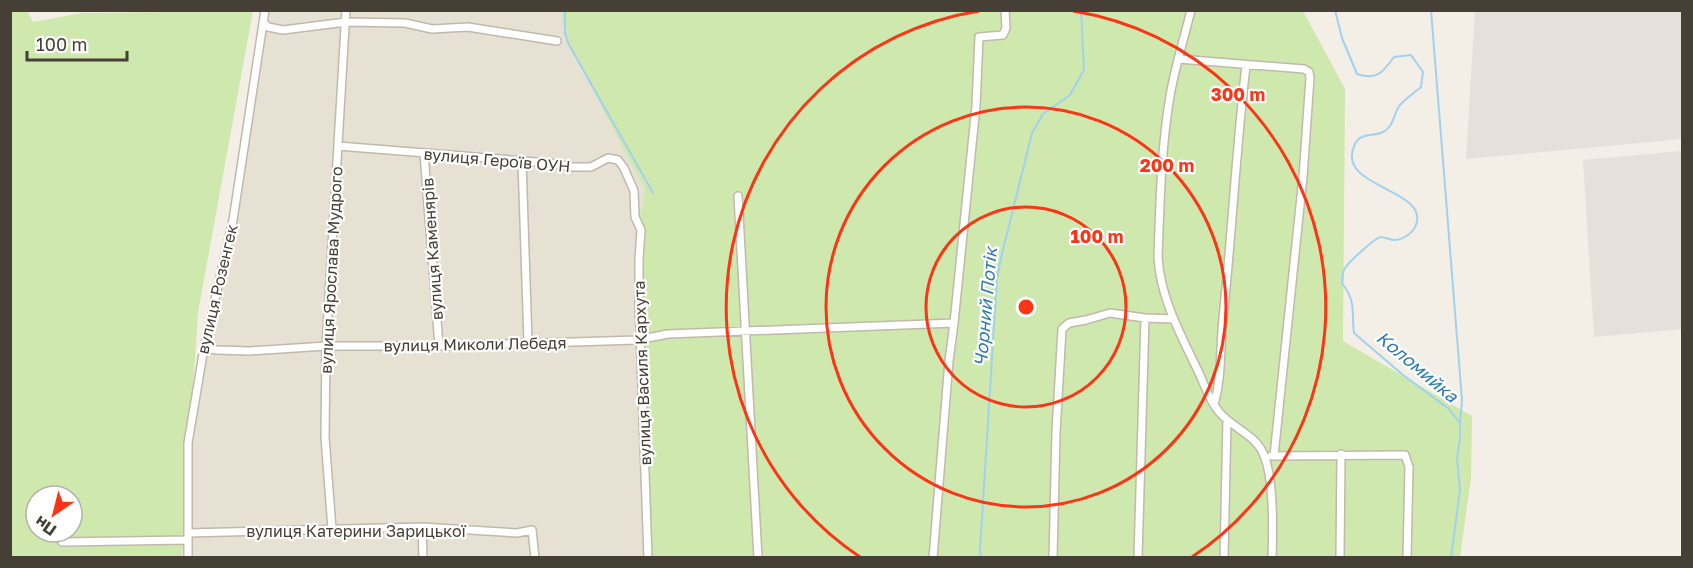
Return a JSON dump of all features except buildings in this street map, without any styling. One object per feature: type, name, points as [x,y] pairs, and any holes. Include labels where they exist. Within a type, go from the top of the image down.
[{"type":"street","name":"вулиця Розенгек","points":[[188,558],[186,471],[188,443],[204,348],[233,220],[265,10]]},
{"type":"street","name":"вулиця Ярослава Мудрого","points":[[332,529],[325,437],[326,346],[346,10]]},
{"type":"street","points":[[933,558],[949,361],[976,106],[979,37],[1003,35],[1006,28],[1005,10]]},
{"type":"street","points":[[1191,10],[1170,96],[1164,135],[1158,257],[1161,279],[1174,319],[1214,404],[1227,420],[1251,437],[1259,446],[1264,457],[1270,486],[1272,558]]},
{"type":"street","points":[[263,22],[268,27],[283,30],[346,22],[405,23],[432,28],[468,27],[557,41]]},
{"type":"street","points":[[1179,59],[1304,69],[1309,72],[1303,177],[1274,456]]},
{"type":"street","points":[[1214,404],[1246,66]]},
{"type":"street","name":"вулиця Героїв ОУН","points":[[338,146],[588,167],[608,158],[615,158],[622,164],[634,190]]},
{"type":"street","name":"вулиця Каменярів","points":[[424,153],[439,346]]},
{"type":"street","points":[[522,161],[528,342]]},
{"type":"street","name":"вулиця Василя Кархута","points":[[634,190],[635,217],[641,230],[639,271],[648,558]]},
{"type":"street","points":[[738,196],[758,558]]},
{"type":"street","points":[[1053,558],[1062,329],[1068,322],[1086,320],[1110,313],[1174,319]]},
{"type":"street","points":[[1138,558],[1145,318]]},
{"type":"street","name":"вулиця Миколи Лебедя","points":[[204,348],[249,351],[326,346],[439,346],[641,340],[668,334],[954,323]]},
{"type":"street","points":[[1224,558],[1227,420]]},
{"type":"street","points":[[1340,558],[1341,454]]},
{"type":"street","points":[[1264,457],[1405,454],[1409,467],[1407,558]]},
{"type":"street","points":[[422,527],[423,558]]},
{"type":"street","name":"вулиця Катерини Зарицької","points":[[84,541],[332,529],[422,527],[517,533],[532,530],[535,558]]},
{"type":"shaded area","points":[[269,11],[563,11],[645,190],[637,230],[647,557],[193,558],[191,457],[199,392],[244,175]]},
{"type":"shaded area","points":[[1475,11],[1682,11],[1682,139],[1466,159]]},
{"type":"shaded area","points":[[1682,151],[1682,329],[1594,337],[1583,160]]},
{"type":"green space","points":[[10,11],[27,11],[33,22],[82,13],[253,11],[198,312],[182,557],[11,557]]},
{"type":"green space","points":[[561,11],[1303,11],[1345,89],[1343,341],[1472,416],[1471,478],[1460,557],[646,557],[637,230],[645,190],[565,37]]},
{"type":"waterway","points":[[565,10],[565,33],[568,43],[653,193]]},
{"type":"waterway","name":"Чорний Потік","points":[[981,558],[997,278],[1032,133],[1043,114],[1070,95],[1084,70],[1081,10]]},
{"type":"waterway","name":"Коломийка","points":[[1335,10],[1342,38],[1357,74],[1375,76],[1383,71],[1394,57],[1411,55],[1423,72],[1421,87],[1400,105],[1387,130],[1360,138],[1355,144],[1352,159],[1357,170],[1368,179],[1409,203],[1416,213],[1415,228],[1401,239],[1392,240],[1381,237],[1373,241],[1346,267],[1342,283],[1352,302],[1354,333],[1403,375],[1449,409],[1460,423],[1457,458],[1460,490],[1451,558]]},
{"type":"waterway","points":[[1431,10],[1462,400],[1460,423]]}]
